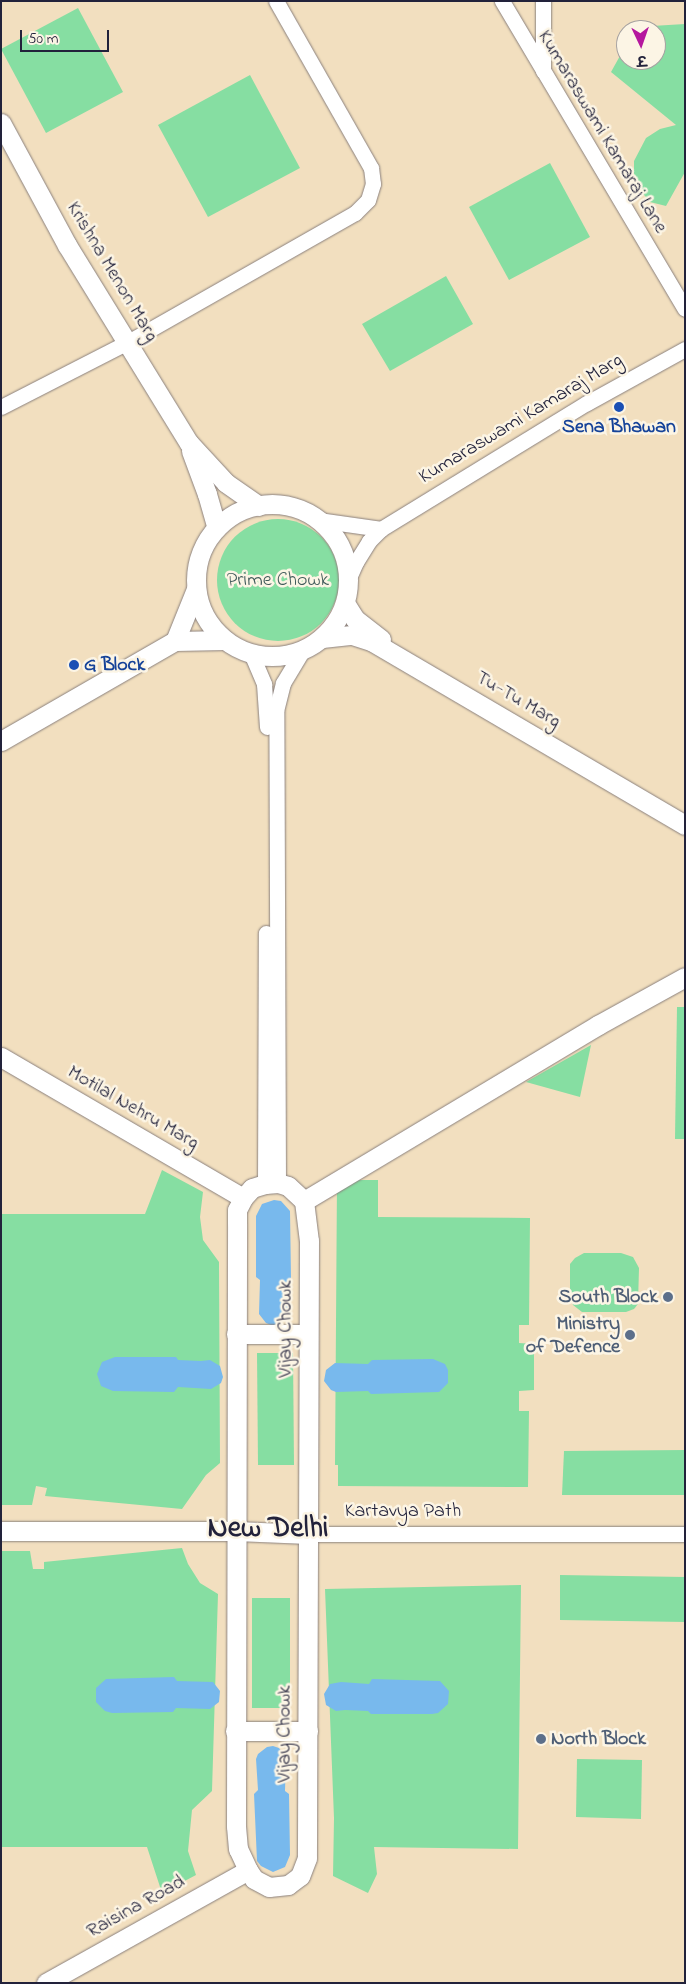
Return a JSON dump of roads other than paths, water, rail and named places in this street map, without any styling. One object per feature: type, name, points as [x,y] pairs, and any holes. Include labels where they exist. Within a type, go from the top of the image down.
[{"type":"main road","name":"Krishna Menon Marg","points":[[1,123],[67,245],[189,442],[226,483],[259,506]]},
{"type":"main road","name":"Krishna Menon Marg","points":[[189,442],[217,528]]},
{"type":"main road","points":[[175,641],[196,589],[200,556],[206,541],[217,528],[236,514],[259,506],[280,505],[300,510],[318,520],[333,535],[343,553],[348,580],[345,604],[336,622],[322,638],[303,650],[277,656],[251,653],[225,640],[211,626],[201,608],[196,589]]},
{"type":"main road","name":"Tu-Tu Marg","points":[[345,604],[354,619],[369,632],[685,816]]},
{"type":"main road","name":"Tu-Tu Marg","points":[[322,638],[352,635],[373,642],[685,825]]},
{"type":"main road","points":[[1,741],[175,641],[225,640]]},
{"type":"main road","points":[[243,1198],[252,1188],[271,1183],[293,1189],[304,1201],[598,1025],[685,977]]},
{"type":"main road","name":"Motilal Nehru Marg","points":[[1,1057],[243,1198]]},
{"type":"main road","name":"Vijay Chowk","points":[[243,1198],[237,1210],[236,1334],[235,1731],[238,1849],[254,1879],[269,1887],[288,1885],[300,1876],[305,1868],[307,1858],[309,1241],[304,1201]]},
{"type":"main road","points":[[236,1334],[308,1334]]},
{"type":"main road","name":"Kartavya Path","points":[[1,1531],[236,1531],[308,1534]]},
{"type":"main road","points":[[235,1731],[308,1731]]},
{"type":"main road","name":"Raisina Road","points":[[46,1983],[248,1870]]},
{"type":"street","points":[[1,407],[128,342],[355,213],[368,200],[373,184],[370,168],[276,1]]},
{"type":"street","name":"Kumaraswami Kamaraj Lane","points":[[502,1],[543,73],[685,309]]},
{"type":"street","points":[[543,1],[543,73]]},
{"type":"street","name":"Kumaraswami Kamaraj Marg","points":[[348,580],[360,555],[381,529],[587,403],[685,348]]},
{"type":"street","points":[[318,520],[381,529]]},
{"type":"street","points":[[271,1183],[276,711],[283,683],[303,650]]},
{"type":"street","points":[[251,653],[264,684],[267,713],[271,1183]]},
{"type":"street","name":"Kartavya Path","points":[[308,1534],[685,1534]]},
{"type":"water","points":[[274,1200],[281,1201],[290,1211],[291,1278],[288,1281],[288,1312],[286,1318],[277,1325],[271,1325],[266,1323],[259,1314],[260,1280],[256,1277],[256,1216],[262,1204]]},
{"type":"water","points":[[115,1357],[176,1357],[178,1360],[210,1360],[220,1366],[223,1377],[221,1383],[211,1389],[178,1387],[174,1392],[113,1391],[101,1386],[97,1374],[102,1362]]},
{"type":"water","points":[[433,1359],[445,1364],[448,1370],[448,1383],[439,1392],[371,1394],[368,1391],[336,1392],[331,1390],[324,1381],[326,1370],[335,1363],[368,1364],[372,1360]]},
{"type":"water","points":[[174,1677],[177,1681],[213,1682],[220,1691],[219,1702],[210,1709],[176,1708],[173,1712],[112,1713],[105,1711],[96,1702],[96,1688],[106,1679]]},
{"type":"water","points":[[372,1679],[440,1681],[449,1691],[448,1704],[438,1713],[432,1714],[371,1714],[368,1711],[336,1711],[326,1705],[324,1694],[330,1684],[341,1682],[369,1684]]},
{"type":"water","points":[[267,1747],[279,1748],[286,1757],[285,1791],[289,1794],[290,1855],[285,1867],[273,1872],[261,1866],[257,1861],[254,1794],[258,1790],[256,1759],[258,1754]]},
{"type":"place","name":"Sena Bhawan","points":[[619,407]]},
{"type":"place","name":"G Block","points":[[74,665]]},
{"type":"place","name":"South Block","points":[[668,1297]]},
{"type":"place","name":"Ministry of Defence","points":[[630,1335]]},
{"type":"place","name":"North Block","points":[[541,1739]]},
{"type":"district","name":"New Delhi","points":[[268,1529]]},
{"type":"park label","name":"Prime Chowk","points":[[278,580]]}]
